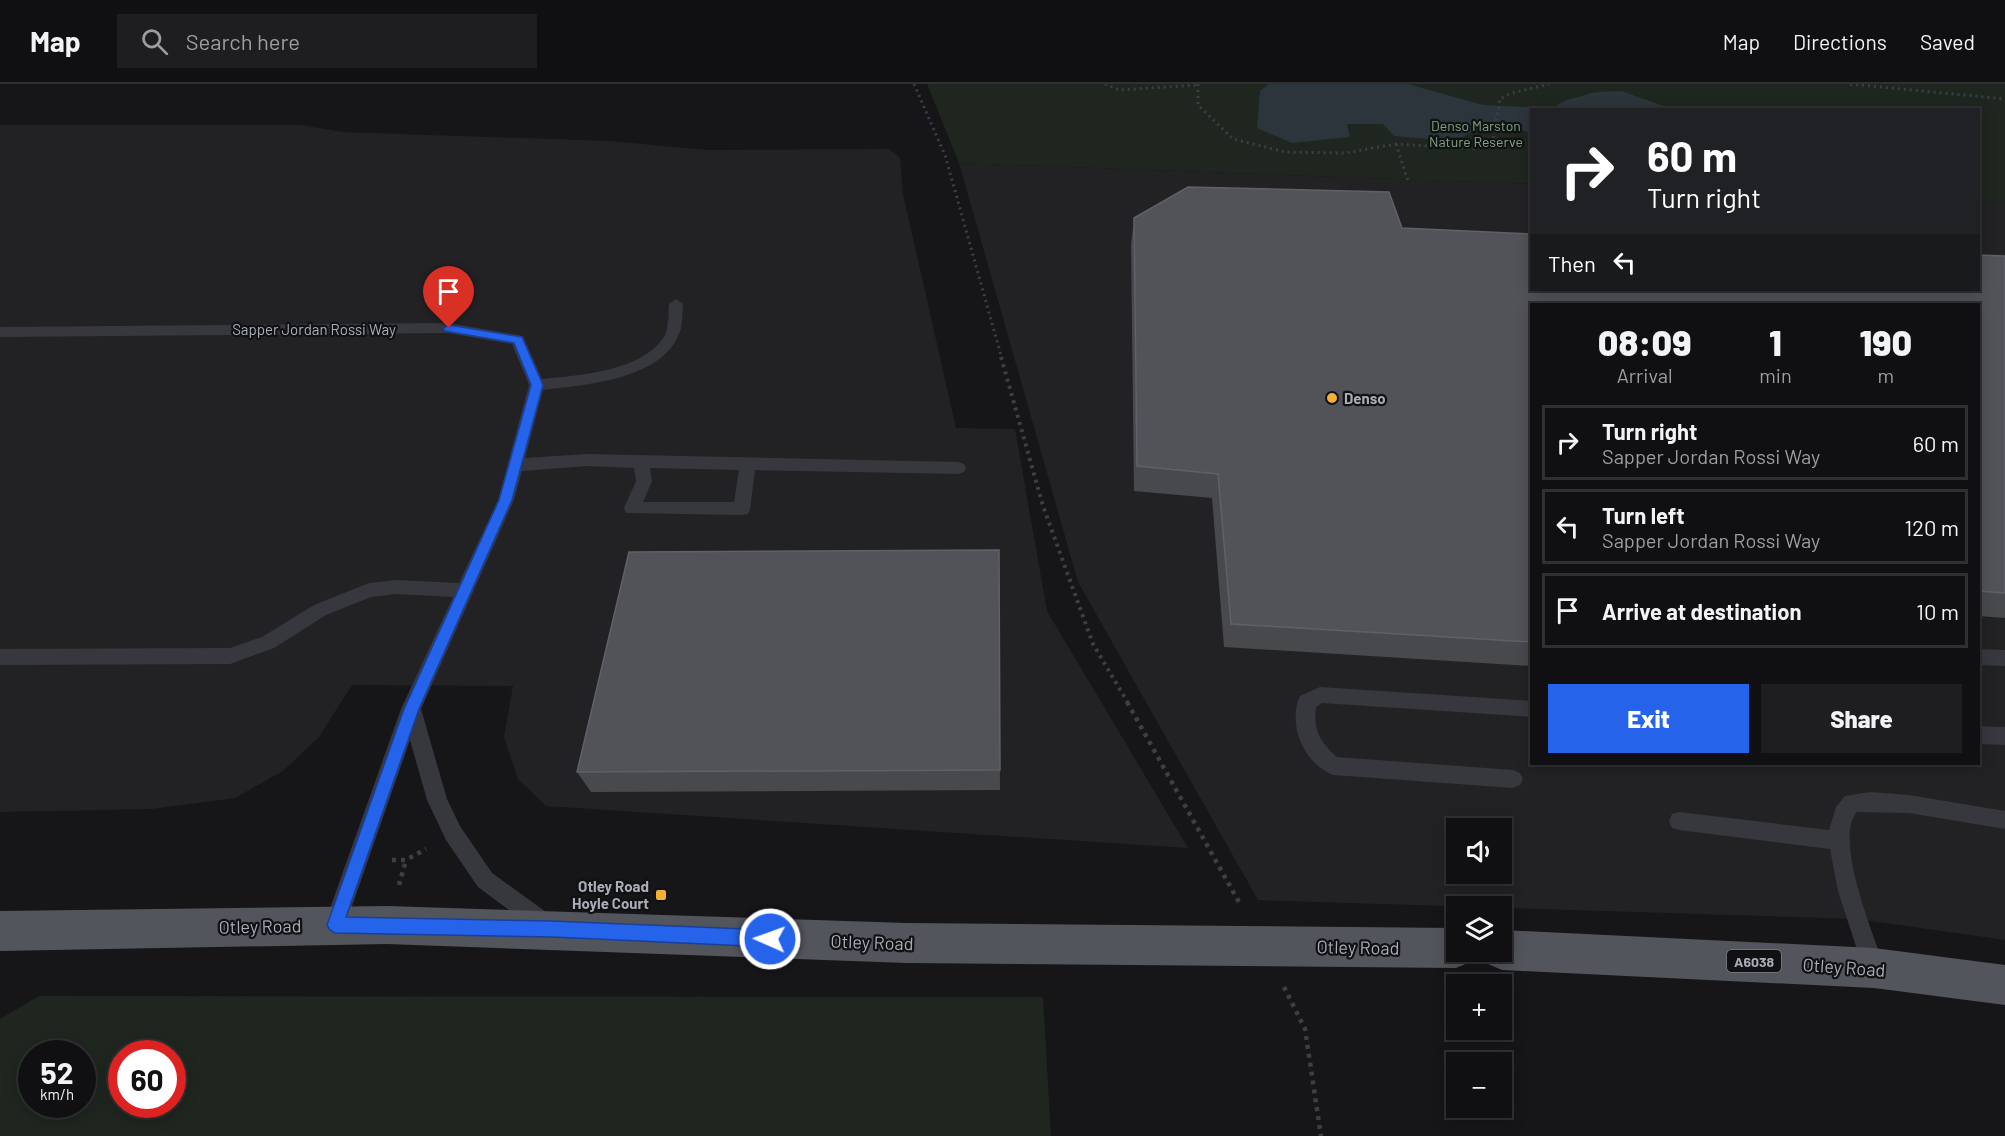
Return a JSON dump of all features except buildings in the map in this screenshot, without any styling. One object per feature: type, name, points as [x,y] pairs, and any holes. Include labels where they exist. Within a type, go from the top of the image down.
[{"type":"main road","name":"Otley Road","points":[[0,931],[335,925],[552,929],[907,943],[1446,948]]},
{"type":"main road","name":"Otley Road","points":[[1512,950],[1874,968],[2005,985]]},
{"type":"lane","points":[[335,925],[411,709],[506,500],[537,385],[600,377],[644,363],[671,338],[676,304]]},
{"type":"lane","name":"Sapper Jordan Rossi Way","points":[[0,332],[449,328],[518,340],[537,385]]},
{"type":"lane","points":[[516,465],[588,460],[958,468]]},
{"type":"lane","points":[[641,462],[644,481],[632,508],[742,509],[748,464]]},
{"type":"lane","points":[[0,657],[230,656],[268,643],[320,610],[369,590],[396,587],[466,591]]},
{"type":"lane","points":[[1980,657],[2005,658]]},
{"type":"lane","points":[[1513,779],[1333,766],[1308,740],[1304,720],[1307,702],[1320,695],[1530,709]]},
{"type":"lane","points":[[411,709],[437,800],[453,833],[485,880],[552,929]]},
{"type":"lane","points":[[1980,735],[2005,736]]},
{"type":"lane","points":[[1874,968],[1843,874],[1840,829],[1843,814],[1852,803],[1872,801],[2005,820]]},
{"type":"lane","points":[[1679,821],[1840,841]]},
{"type":"path","points":[[914,84],[945,155],[1043,507],[1093,645],[1150,741],[1264,946],[1305,1029],[1322,1136]]},
{"type":"path","points":[[1105,84],[1119,90],[1198,85],[1198,105],[1233,139],[1285,152],[1345,153],[1396,144],[1477,149],[1493,139],[1500,99],[1549,84]]},
{"type":"path","points":[[1850,84],[2005,99]]},
{"type":"path","points":[[1396,144],[1408,181]]},
{"type":"path","points":[[358,860],[406,860],[453,833]]},
{"type":"shaded area","points":[[1269,84],[1408,84],[1483,105],[1551,108],[1530,108],[1530,133],[1512,127],[1474,130],[1463,137],[1428,139],[1394,136],[1383,124],[1347,124],[1350,137],[1292,143],[1257,128],[1260,91]]},
{"type":"shaded area","points":[[1621,91],[1670,108],[1551,108],[1567,100],[1596,92]]},
{"type":"shaded area","points":[[0,125],[301,125],[342,132],[610,141],[706,150],[889,149],[900,158],[903,194],[956,428],[1015,429],[1047,611],[1188,848],[546,806],[518,779],[504,737],[513,686],[352,685],[319,737],[283,771],[235,798],[152,809],[0,812]]},
{"type":"shaded area","points":[[959,163],[1530,184],[1530,291],[1980,291],[1980,200],[2005,203],[2005,940],[1857,919],[1512,908],[1512,896],[1446,896],[1446,906],[1258,900],[1078,582]]},
{"type":"green space","name":"Denso Marston Nature Reserve","points":[[927,84],[2005,84],[2005,203],[1980,200],[1980,108],[1530,108],[1530,184],[959,163]]},
{"type":"green space","points":[[39,996],[1043,997],[1051,1136],[0,1136],[0,1019]]},
{"type":"place","name":"Denso","points":[[1332,398]]},
{"type":"place","name":"Otley Road Hoyle Court","points":[[661,895]]},
{"type":"route","points":[[449,328],[518,340],[529,360],[537,385],[506,500],[411,709],[335,925],[552,929],[770,939]]}]
